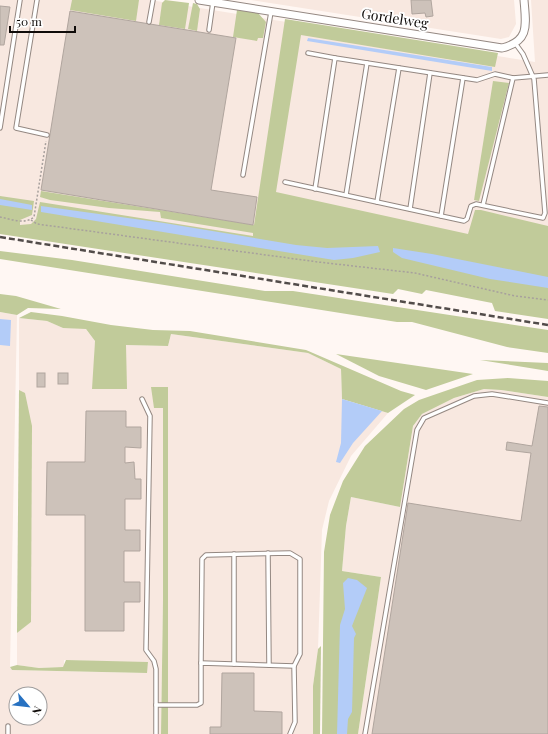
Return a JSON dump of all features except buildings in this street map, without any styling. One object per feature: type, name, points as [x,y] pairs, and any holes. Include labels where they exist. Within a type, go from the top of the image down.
[{"type":"street","name":"Gordelweg","points":[[199,0],[502,48],[515,44]]},
{"type":"street","points":[[515,44],[523,37],[526,23],[524,0]]},
{"type":"lane","points":[[0,128],[20,0]]},
{"type":"lane","points":[[37,0],[16,128],[47,135]]},
{"type":"lane","points":[[149,22],[153,0]]},
{"type":"lane","points":[[209,30],[213,2]]},
{"type":"lane","points":[[244,175],[271,12]]},
{"type":"lane","points":[[515,44],[523,54],[533,77],[545,214],[543,218]]},
{"type":"lane","points":[[308,53],[477,80],[495,74],[513,78],[548,75]]},
{"type":"lane","points":[[315,189],[335,58]]},
{"type":"lane","points":[[346,196],[367,63]]},
{"type":"lane","points":[[377,202],[399,68]]},
{"type":"lane","points":[[410,209],[430,73]]},
{"type":"lane","points":[[441,216],[463,78]]},
{"type":"lane","points":[[483,205],[513,78]]},
{"type":"lane","points":[[285,182],[464,221],[467,219],[471,206],[476,204],[548,219]]},
{"type":"lane","points":[[366,734],[417,430],[424,418],[474,396],[492,394],[548,403]]},
{"type":"lane","points":[[142,400],[150,416],[146,650],[154,661],[156,669],[156,734]]},
{"type":"lane","points":[[268,553],[269,665]]},
{"type":"lane","points":[[156,705],[197,705],[201,703],[202,559],[206,555],[290,553],[300,559],[300,654],[294,666],[295,722],[290,734]]},
{"type":"lane","points":[[234,554],[234,664]]},
{"type":"lane","points":[[201,663],[294,666]]},
{"type":"lane","points":[[8,726],[8,734]]},
{"type":"path","points":[[0,217],[24,222],[31,220],[34,217],[47,135]]},
{"type":"path","points":[[31,220],[37,224],[318,262],[415,273],[501,293],[548,300]]},
{"type":"shaded area","points":[[0,0],[150,0],[535,62],[531,0],[548,0],[548,303],[0,224]]},
{"type":"shaded area","points":[[251,0],[514,0],[516,24],[509,37],[501,39]]},
{"type":"shaded area","points":[[0,312],[17,315],[10,667],[12,670],[146,673],[148,663],[64,660],[64,667],[39,668],[17,665],[17,633],[31,622],[19,390],[19,318],[47,321],[63,328],[85,328],[95,341],[93,389],[126,345],[168,346],[171,334],[308,353],[341,369],[342,399],[388,413],[351,456],[329,501],[322,530],[318,649],[313,686],[313,734],[168,734],[167,387],[154,407],[163,408],[161,734],[0,734]]},
{"type":"shaded area","points":[[484,389],[548,397],[548,734],[358,734],[381,577],[342,571],[346,526],[351,497],[400,507],[413,426],[422,414],[454,398]]},
{"type":"green space","points":[[72,0],[139,0],[136,21],[70,10]]},
{"type":"green space","points":[[165,0],[189,3],[185,29],[159,25],[162,3]]},
{"type":"green space","points":[[193,3],[197,4],[200,9],[197,31],[188,29]]},
{"type":"green space","points":[[237,10],[258,13],[266,22],[263,38],[258,38],[257,41],[233,37]]},
{"type":"green space","points":[[285,19],[498,53],[495,67],[301,35],[276,192],[468,234],[475,210],[481,210],[548,226],[548,319],[495,311],[492,303],[426,290],[422,294],[398,289],[393,294],[0,234],[0,196],[34,201],[32,215],[20,220],[20,225],[31,224],[36,219],[40,202],[253,236],[253,233],[161,218],[160,212],[109,208],[50,200],[40,197],[41,191],[254,225]]},
{"type":"green space","points":[[493,81],[509,83],[479,201],[474,200]]},
{"type":"green space","points":[[0,251],[72,260],[265,291],[293,291],[548,330],[548,353],[507,347],[412,322],[397,322],[0,259]]},
{"type":"green space","points":[[0,294],[16,296],[61,309],[28,308],[17,315],[0,312]]},
{"type":"green space","points":[[31,312],[111,325],[153,330],[190,331],[306,350],[401,391],[415,395],[388,413],[342,399],[341,369],[308,353],[171,334],[168,346],[126,345],[127,389],[92,389],[95,341],[86,329],[63,328],[47,321],[19,318]]},
{"type":"green space","points":[[336,354],[473,374],[426,390],[379,376]]},
{"type":"green space","points":[[480,360],[548,363],[548,371]]},
{"type":"green space","points":[[508,378],[548,381],[548,397],[484,389],[454,398],[422,414],[413,426],[400,507],[351,497],[346,526],[342,571],[381,577],[358,734],[322,734],[324,552],[330,515],[343,481],[365,446],[404,409],[419,400],[477,380]]},
{"type":"green space","points":[[151,387],[168,387],[168,734],[161,734],[163,408],[154,408]]},
{"type":"green space","points":[[19,390],[25,393],[32,426],[31,622],[17,633]]},
{"type":"green space","points":[[321,646],[320,734],[313,734],[313,686],[318,649]]},
{"type":"green space","points":[[66,660],[148,662],[147,673],[12,670],[10,667],[17,665],[39,668],[63,667]]},
{"type":"water","points":[[308,38],[492,67],[492,71],[307,41]]},
{"type":"water","points":[[0,199],[32,205],[32,210],[0,205]]},
{"type":"water","points":[[41,206],[164,223],[296,245],[327,248],[378,246],[380,252],[353,258],[334,260],[41,212]]},
{"type":"water","points":[[393,248],[432,254],[548,277],[548,288],[490,279],[402,258],[393,252]]},
{"type":"water","points":[[0,319],[11,320],[10,346],[0,345]]},
{"type":"water","points":[[342,399],[382,411],[353,443],[340,463],[336,462],[341,443]]},
{"type":"water","points":[[348,578],[357,580],[367,588],[352,626],[356,634],[354,638],[352,712],[348,719],[347,734],[337,734],[340,625],[345,609],[343,583]]},
{"type":"railway","points":[[0,237],[548,325]]}]
